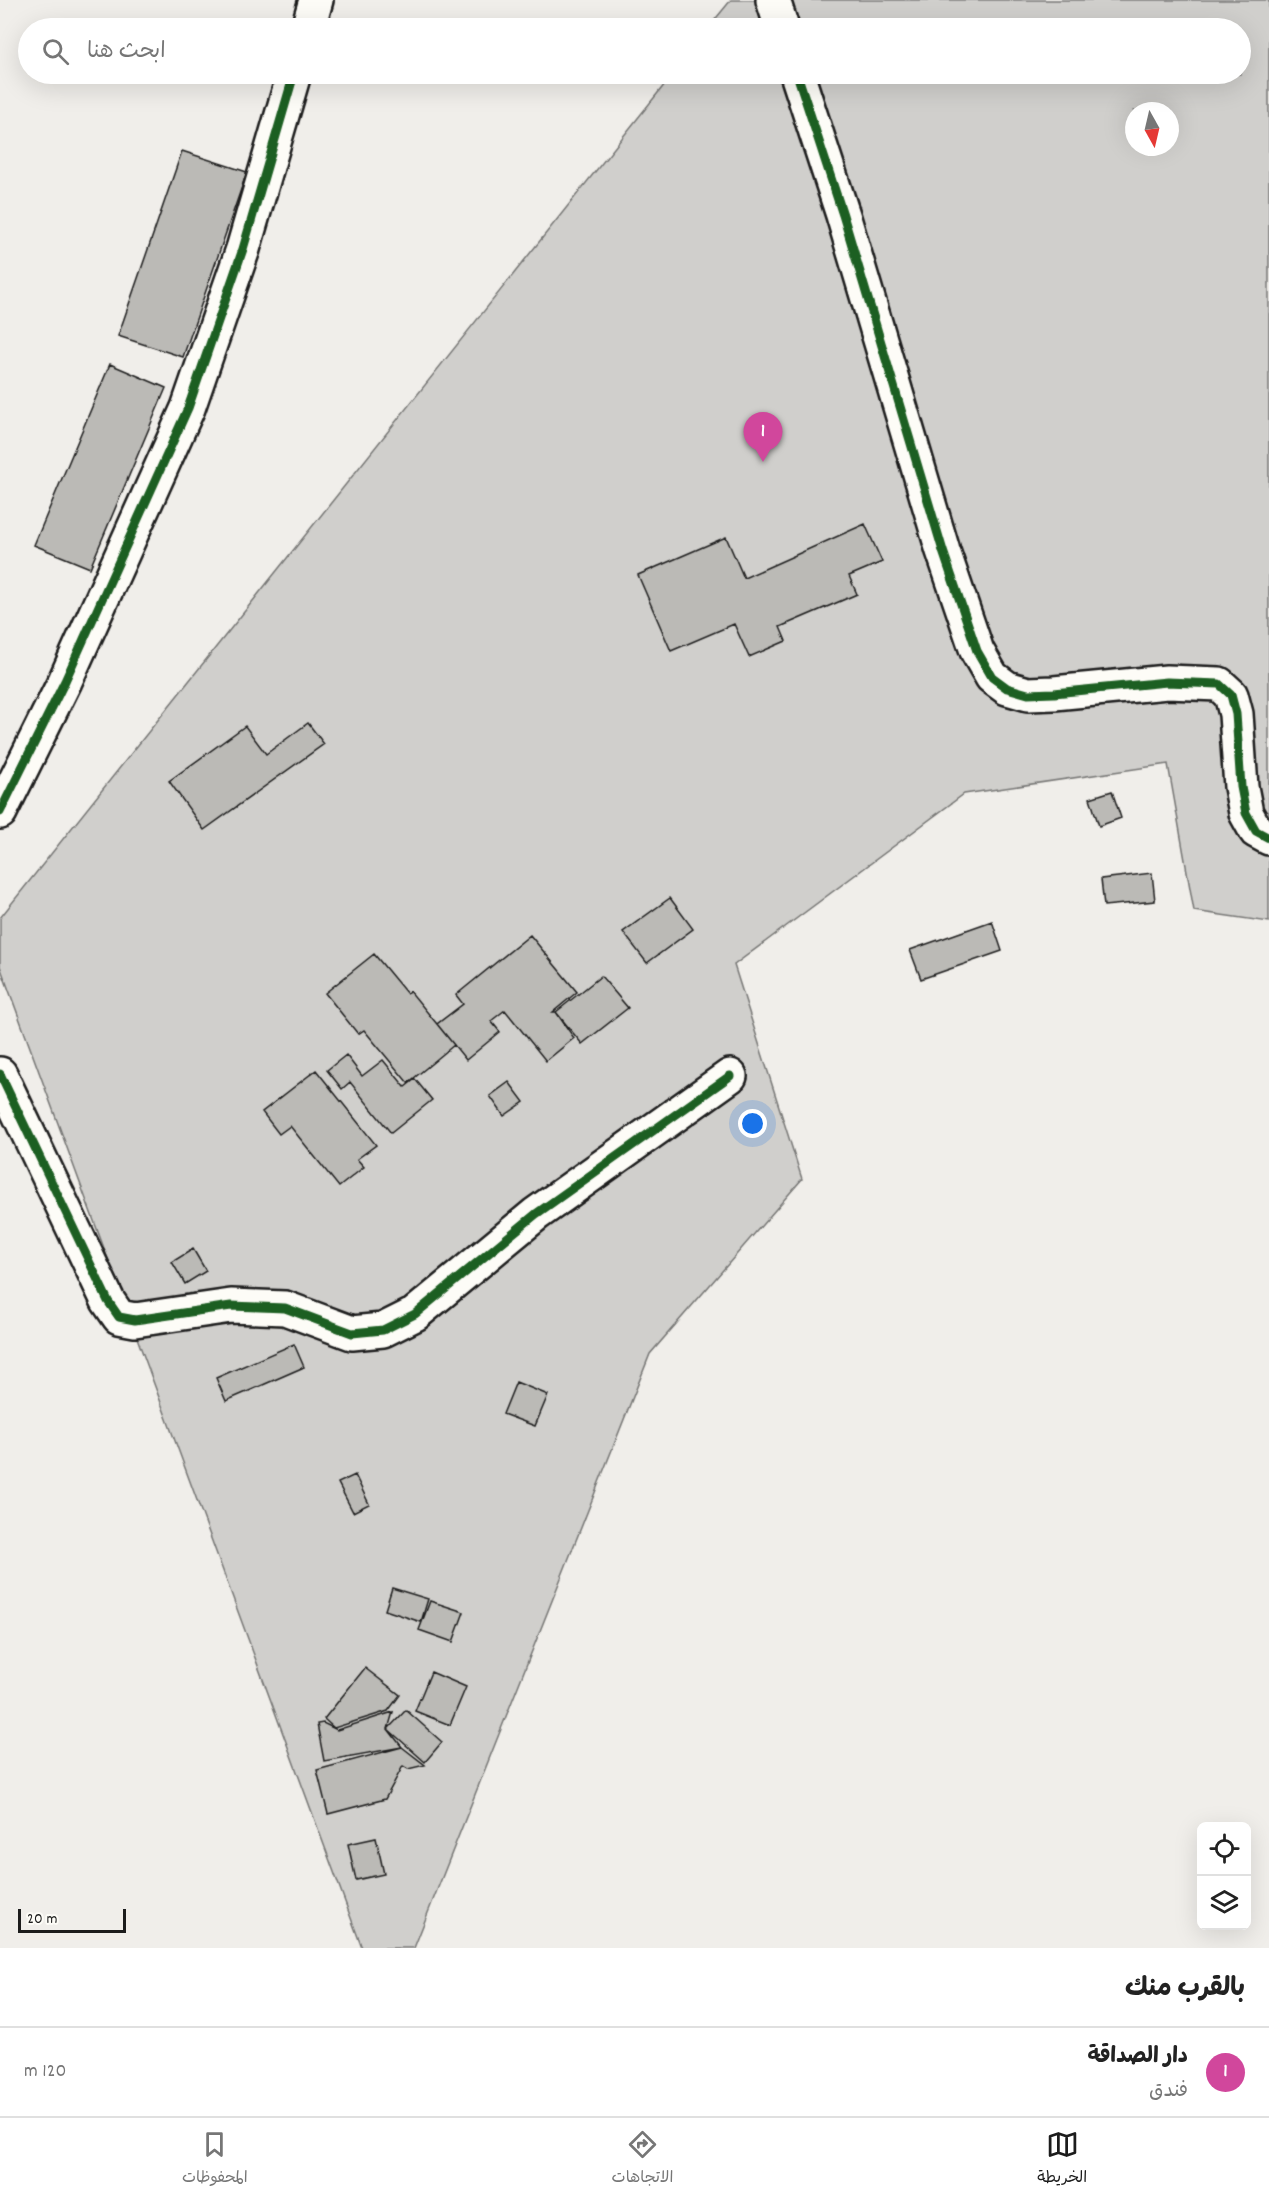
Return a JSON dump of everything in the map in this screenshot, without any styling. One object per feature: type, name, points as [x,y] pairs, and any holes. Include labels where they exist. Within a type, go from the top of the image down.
[{"type":"street","points":[[311,18],[316,0]]},
{"type":"street","points":[[772,0],[778,18]]},
{"type":"street","points":[[0,812],[65,681],[188,408],[243,249],[291,84]]},
{"type":"street","points":[[799,84],[843,215],[943,551],[976,651],[992,677],[1007,688],[1028,694],[1167,682],[1219,684],[1232,695],[1236,714],[1241,787],[1246,813],[1256,831],[1269,837]]},
{"type":"street","points":[[0,1074],[108,1300],[119,1317],[135,1320],[231,1306],[285,1308],[352,1333],[383,1330],[415,1314],[536,1214],[730,1076]]},
{"type":"shaded area","points":[[731,0],[1269,0],[1269,922],[1194,911],[1168,764],[964,794],[734,965],[802,1179],[650,1354],[414,1948],[362,1948],[0,966],[0,918],[665,84],[1251,84],[1251,18],[716,18]]},
{"type":"building","points":[[182,151],[247,172],[183,357],[118,336]]},
{"type":"building","points":[[110,364],[166,388],[90,568],[34,545]]},
{"type":"building","points":[[865,524],[882,562],[849,576],[857,594],[780,627],[786,641],[749,657],[734,624],[671,651],[638,575],[726,537],[744,578]]},
{"type":"building","points":[[308,723],[324,744],[204,830],[169,781],[245,726],[266,754]]},
{"type":"building","points":[[1112,791],[1121,818],[1099,826],[1090,798]]},
{"type":"building","points":[[1152,873],[1155,901],[1104,906],[1101,879]]},
{"type":"building","points":[[670,898],[693,929],[647,963],[623,932]]},
{"type":"building","points":[[992,921],[1002,951],[921,979],[910,950]]},
{"type":"building","points":[[530,935],[577,992],[553,1012],[556,1012],[574,1038],[546,1061],[505,1010],[491,1021],[500,1032],[466,1060],[437,1024],[463,1004],[456,995]]},
{"type":"building","points":[[374,954],[407,994],[410,991],[454,1045],[408,1083],[364,1030],[358,1034],[325,993]]},
{"type":"building","points":[[601,976],[628,1008],[582,1044],[556,1012]]},
{"type":"building","points":[[346,1055],[362,1076],[383,1060],[405,1087],[415,1079],[432,1100],[391,1133],[350,1082],[342,1089],[327,1070]]},
{"type":"building","points":[[316,1070],[376,1145],[357,1159],[364,1167],[339,1187],[290,1126],[279,1134],[262,1112]]},
{"type":"building","points":[[509,1082],[524,1102],[504,1116],[490,1096]]},
{"type":"building","points":[[193,1249],[206,1271],[185,1284],[172,1262]]},
{"type":"building","points":[[294,1344],[304,1367],[226,1401],[216,1378]]},
{"type":"building","points":[[516,1382],[548,1395],[535,1426],[503,1414]]},
{"type":"building","points":[[355,1475],[369,1504],[353,1512],[338,1483]]},
{"type":"building","points":[[392,1588],[428,1599],[421,1622],[385,1610]]},
{"type":"building","points":[[430,1601],[464,1612],[453,1642],[419,1630]]},
{"type":"building","points":[[365,1668],[400,1695],[388,1711],[334,1728],[324,1719]]},
{"type":"building","points":[[431,1672],[466,1687],[450,1725],[415,1711]]},
{"type":"building","points":[[406,1710],[442,1742],[425,1762],[388,1729]]},
{"type":"building","points":[[393,1712],[388,1729],[402,1747],[324,1761],[317,1724],[323,1723],[337,1730]]},
{"type":"building","points":[[402,1747],[425,1765],[408,1769],[403,1766],[385,1799],[328,1814],[317,1770]]},
{"type":"building","points":[[376,1838],[384,1874],[356,1880],[348,1844]]},
{"type":"cycle path","points":[[0,812],[65,681],[188,408],[243,249],[291,84]]},
{"type":"cycle path","points":[[800,84],[843,215],[943,551],[977,651],[992,677],[1007,688],[1028,694],[1167,682],[1219,684],[1231,695],[1236,714],[1241,787],[1246,813],[1256,831],[1269,838]]},
{"type":"cycle path","points":[[0,1074],[108,1301],[119,1317],[135,1320],[231,1306],[285,1308],[352,1333],[383,1330],[415,1314],[536,1214],[730,1076]]},
{"type":"place","name":"دار الصداقة","points":[[763,462]]}]
